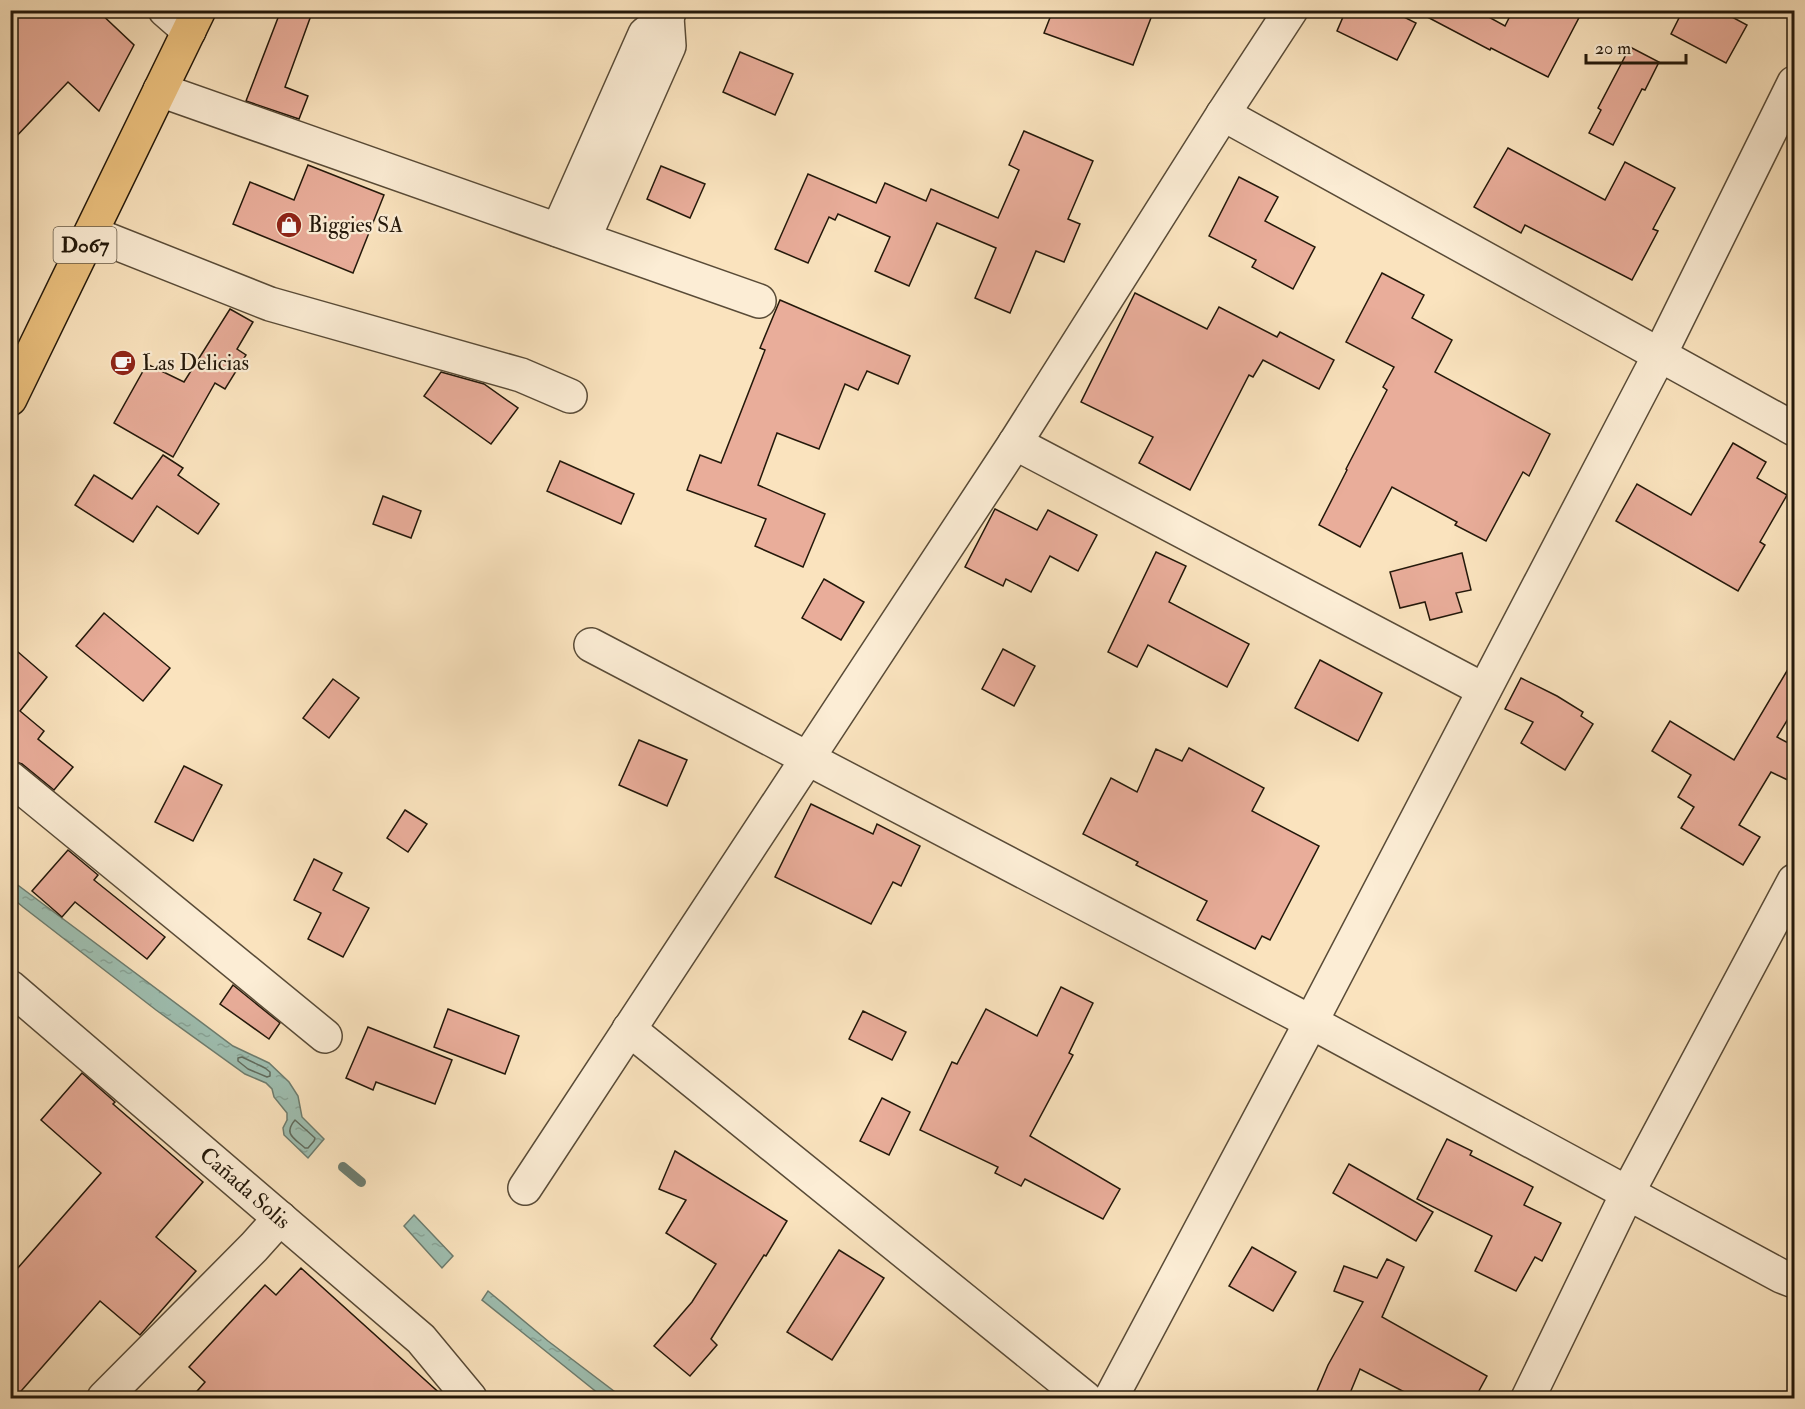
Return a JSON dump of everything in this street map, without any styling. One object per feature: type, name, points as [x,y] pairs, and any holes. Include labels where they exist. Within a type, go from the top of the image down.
[{"type":"main road","name":"D067","points":[[10,399],[194,21]]},
{"type":"street","points":[[165,10],[194,21]]},
{"type":"street","points":[[525,1188],[1015,443],[1223,114],[1292,10]]},
{"type":"street","points":[[571,234],[645,34],[668,14]]},
{"type":"street","points":[[1111,1398],[1311,1022],[1660,354],[1794,82]]},
{"type":"street","points":[[160,90],[759,301]]},
{"type":"street","points":[[1223,114],[1794,429]]},
{"type":"street","points":[[91,233],[270,304],[521,375],[570,396]]},
{"type":"street","points":[[1015,443],[1484,690]]},
{"type":"street","points":[[591,645],[1311,1022],[1794,1281]]},
{"type":"street","points":[[10,778],[325,1036]]},
{"type":"street","points":[[1528,1398],[1628,1192],[1794,881]]},
{"type":"street","name":"Cañada Solis","points":[[10,987],[421,1339],[470,1398]]},
{"type":"street","points":[[629,1029],[1085,1398]]},
{"type":"street","points":[[104,1398],[280,1218]]},
{"type":"water","points":[[11,880],[233,1046],[269,1063],[289,1082],[298,1096],[302,1117],[324,1139],[308,1158],[284,1135],[283,1128],[287,1120],[287,1113],[266,1083],[245,1074],[156,1010],[23,907],[11,897]]},
{"type":"water","points":[[414,1215],[453,1256],[442,1268],[404,1226]]},
{"type":"water","points":[[488,1291],[548,1341],[623,1398],[604,1398],[482,1300]]},
{"type":"building","points":[[10,10],[97,10],[134,45],[99,111],[68,82],[10,143]]},
{"type":"building","points":[[281,10],[313,10],[285,87],[308,96],[299,119],[246,101]]},
{"type":"building","points":[[1053,10],[1154,10],[1133,65],[1044,33]]},
{"type":"building","points":[[1346,10],[1390,10],[1416,23],[1397,60],[1337,31]]},
{"type":"building","points":[[1414,10],[1476,10],[1505,26],[1513,10],[1583,10],[1548,77]]},
{"type":"building","points":[[1683,10],[1719,10],[1747,25],[1726,63],[1671,34]]},
{"type":"building","points":[[1630,47],[1659,62],[1613,145],[1589,133],[1601,110],[1598,108]]},
{"type":"building","points":[[740,52],[793,74],[775,115],[723,92]]},
{"type":"building","points":[[1024,131],[1093,161],[1068,219],[1080,224],[1064,262],[1036,251],[1010,313],[975,298],[996,248],[937,223],[909,286],[875,271],[890,237],[838,214],[835,220],[829,217],[808,263],[775,249],[808,174],[876,203],[885,183],[926,201],[931,189],[998,218],[1019,170],[1009,165]]},
{"type":"building","points":[[1508,148],[1605,200],[1625,162],[1675,188],[1653,229],[1658,231],[1632,280],[1525,225],[1521,233],[1474,207]]},
{"type":"building","points":[[308,165],[384,195],[353,273],[233,224],[250,182],[294,200]]},
{"type":"building","points":[[661,166],[705,184],[690,218],[647,199]]},
{"type":"building","points":[[1239,177],[1278,197],[1265,221],[1315,247],[1293,289],[1252,267],[1256,260],[1209,236]]},
{"type":"building","points":[[1382,273],[1424,295],[1412,318],[1452,340],[1435,372],[1550,434],[1529,476],[1523,472],[1486,541],[1455,525],[1457,522],[1392,487],[1360,547],[1319,525],[1387,390],[1383,387],[1394,367],[1346,342]]},
{"type":"building","points":[[1135,293],[1207,329],[1219,307],[1277,337],[1280,332],[1334,360],[1319,389],[1263,360],[1253,377],[1249,375],[1190,490],[1139,463],[1153,437],[1081,402]]},
{"type":"building","points":[[780,300],[910,356],[898,384],[867,371],[858,390],[845,384],[819,449],[777,433],[758,485],[825,514],[803,567],[755,546],[766,519],[687,490],[700,455],[721,463],[765,350],[760,348]]},
{"type":"building","points":[[230,309],[253,322],[237,349],[246,355],[225,389],[215,383],[173,457],[114,423],[147,364],[184,382]]},
{"type":"building","points":[[441,372],[484,384],[518,408],[491,444],[424,396]]},
{"type":"building","points":[[1733,443],[1766,462],[1757,478],[1787,495],[1760,542],[1765,545],[1738,591],[1616,521],[1637,484],[1691,515]]},
{"type":"building","points":[[163,455],[183,468],[178,475],[219,504],[198,534],[157,506],[133,542],[75,505],[94,475],[132,499]]},
{"type":"building","points":[[560,461],[634,494],[621,524],[547,491]]},
{"type":"building","points":[[383,496],[421,511],[411,538],[373,524]]},
{"type":"building","points":[[995,509],[1037,530],[1048,510],[1097,535],[1078,571],[1050,556],[1031,592],[1006,579],[1003,586],[965,567]]},
{"type":"building","points":[[1156,552],[1186,566],[1169,602],[1249,644],[1227,687],[1148,645],[1137,667],[1108,652]]},
{"type":"building","points":[[1462,553],[1471,590],[1456,593],[1462,612],[1430,620],[1425,602],[1400,608],[1390,572]]},
{"type":"building","points":[[824,579],[864,602],[841,640],[802,618]]},
{"type":"building","points":[[104,613],[170,668],[143,701],[76,646]]},
{"type":"building","points":[[10,645],[47,677],[20,711],[44,731],[38,739],[73,767],[54,790],[22,764],[10,760]]},
{"type":"building","points":[[1003,649],[1035,666],[1014,706],[982,689]]},
{"type":"building","points":[[1794,659],[1794,709],[1777,737],[1794,746],[1794,783],[1771,772],[1739,825],[1760,837],[1743,865],[1681,828],[1694,807],[1678,797],[1691,775],[1652,751],[1670,721],[1734,760]]},
{"type":"building","points":[[1320,660],[1382,693],[1358,741],[1295,708]]},
{"type":"building","points":[[1521,678],[1583,712],[1581,716],[1593,724],[1565,770],[1521,743],[1533,722],[1505,709]]},
{"type":"building","points":[[333,679],[359,698],[329,738],[303,718]]},
{"type":"building","points":[[639,740],[687,760],[667,806],[619,785]]},
{"type":"building","points":[[1189,748],[1264,788],[1252,811],[1319,846],[1270,940],[1262,936],[1255,949],[1197,920],[1207,901],[1136,865],[1138,862],[1083,834],[1111,778],[1137,792],[1156,749],[1182,761]]},
{"type":"building","points":[[184,766],[222,785],[193,841],[155,822]]},
{"type":"building","points":[[811,804],[873,834],[877,824],[920,846],[901,886],[893,882],[871,924],[775,877]]},
{"type":"building","points":[[405,810],[427,824],[408,852],[387,838]]},
{"type":"building","points":[[68,850],[98,875],[94,880],[165,937],[147,959],[75,902],[62,917],[32,891]]},
{"type":"building","points":[[314,859],[342,873],[333,890],[369,908],[343,957],[308,939],[321,913],[294,900]]},
{"type":"building","points":[[233,985],[280,1023],[269,1039],[220,1004]]},
{"type":"building","points":[[1061,987],[1093,1003],[1069,1053],[1073,1055],[1030,1136],[1120,1189],[1103,1219],[1025,1179],[1021,1186],[995,1173],[998,1167],[920,1130],[952,1062],[957,1064],[986,1009],[1037,1036]]},
{"type":"building","points":[[448,1009],[519,1036],[505,1074],[434,1047]]},
{"type":"building","points":[[863,1011],[906,1032],[892,1060],[849,1039]]},
{"type":"building","points":[[368,1027],[452,1060],[435,1104],[376,1082],[373,1090],[346,1078]]},
{"type":"building","points":[[82,1073],[115,1102],[113,1104],[203,1182],[156,1237],[196,1271],[140,1335],[100,1301],[15,1398],[10,1398],[10,1277],[101,1173],[41,1120]]},
{"type":"building","points":[[882,1098],[910,1112],[889,1155],[860,1141]]},
{"type":"building","points":[[1447,1139],[1472,1151],[1470,1155],[1533,1187],[1524,1205],[1561,1223],[1542,1261],[1535,1257],[1516,1291],[1475,1271],[1492,1236],[1417,1199]]},
{"type":"building","points":[[675,1151],[787,1221],[711,1339],[717,1345],[690,1376],[654,1346],[692,1302],[716,1264],[666,1233],[686,1200],[659,1189]]},
{"type":"building","points":[[1349,1164],[1433,1212],[1416,1241],[1333,1193]]},
{"type":"building","points":[[1252,1247],[1296,1272],[1273,1311],[1229,1286]]},
{"type":"building","points":[[839,1250],[884,1278],[832,1360],[787,1332]]},
{"type":"building","points":[[1387,1259],[1404,1267],[1382,1317],[1487,1376],[1475,1398],[1416,1398],[1360,1369],[1348,1398],[1314,1398],[1328,1365],[1363,1302],[1334,1291],[1344,1266],[1377,1278]]},
{"type":"building","points":[[301,1268],[445,1398],[191,1398],[205,1382],[189,1367],[265,1285],[276,1295]]},
{"type":"waterway","points":[[343,1167],[361,1182]]},
{"type":"place","name":"Biggies SA","points":[[289,225]]},
{"type":"place","name":"Las Delicias","points":[[123,363]]}]
